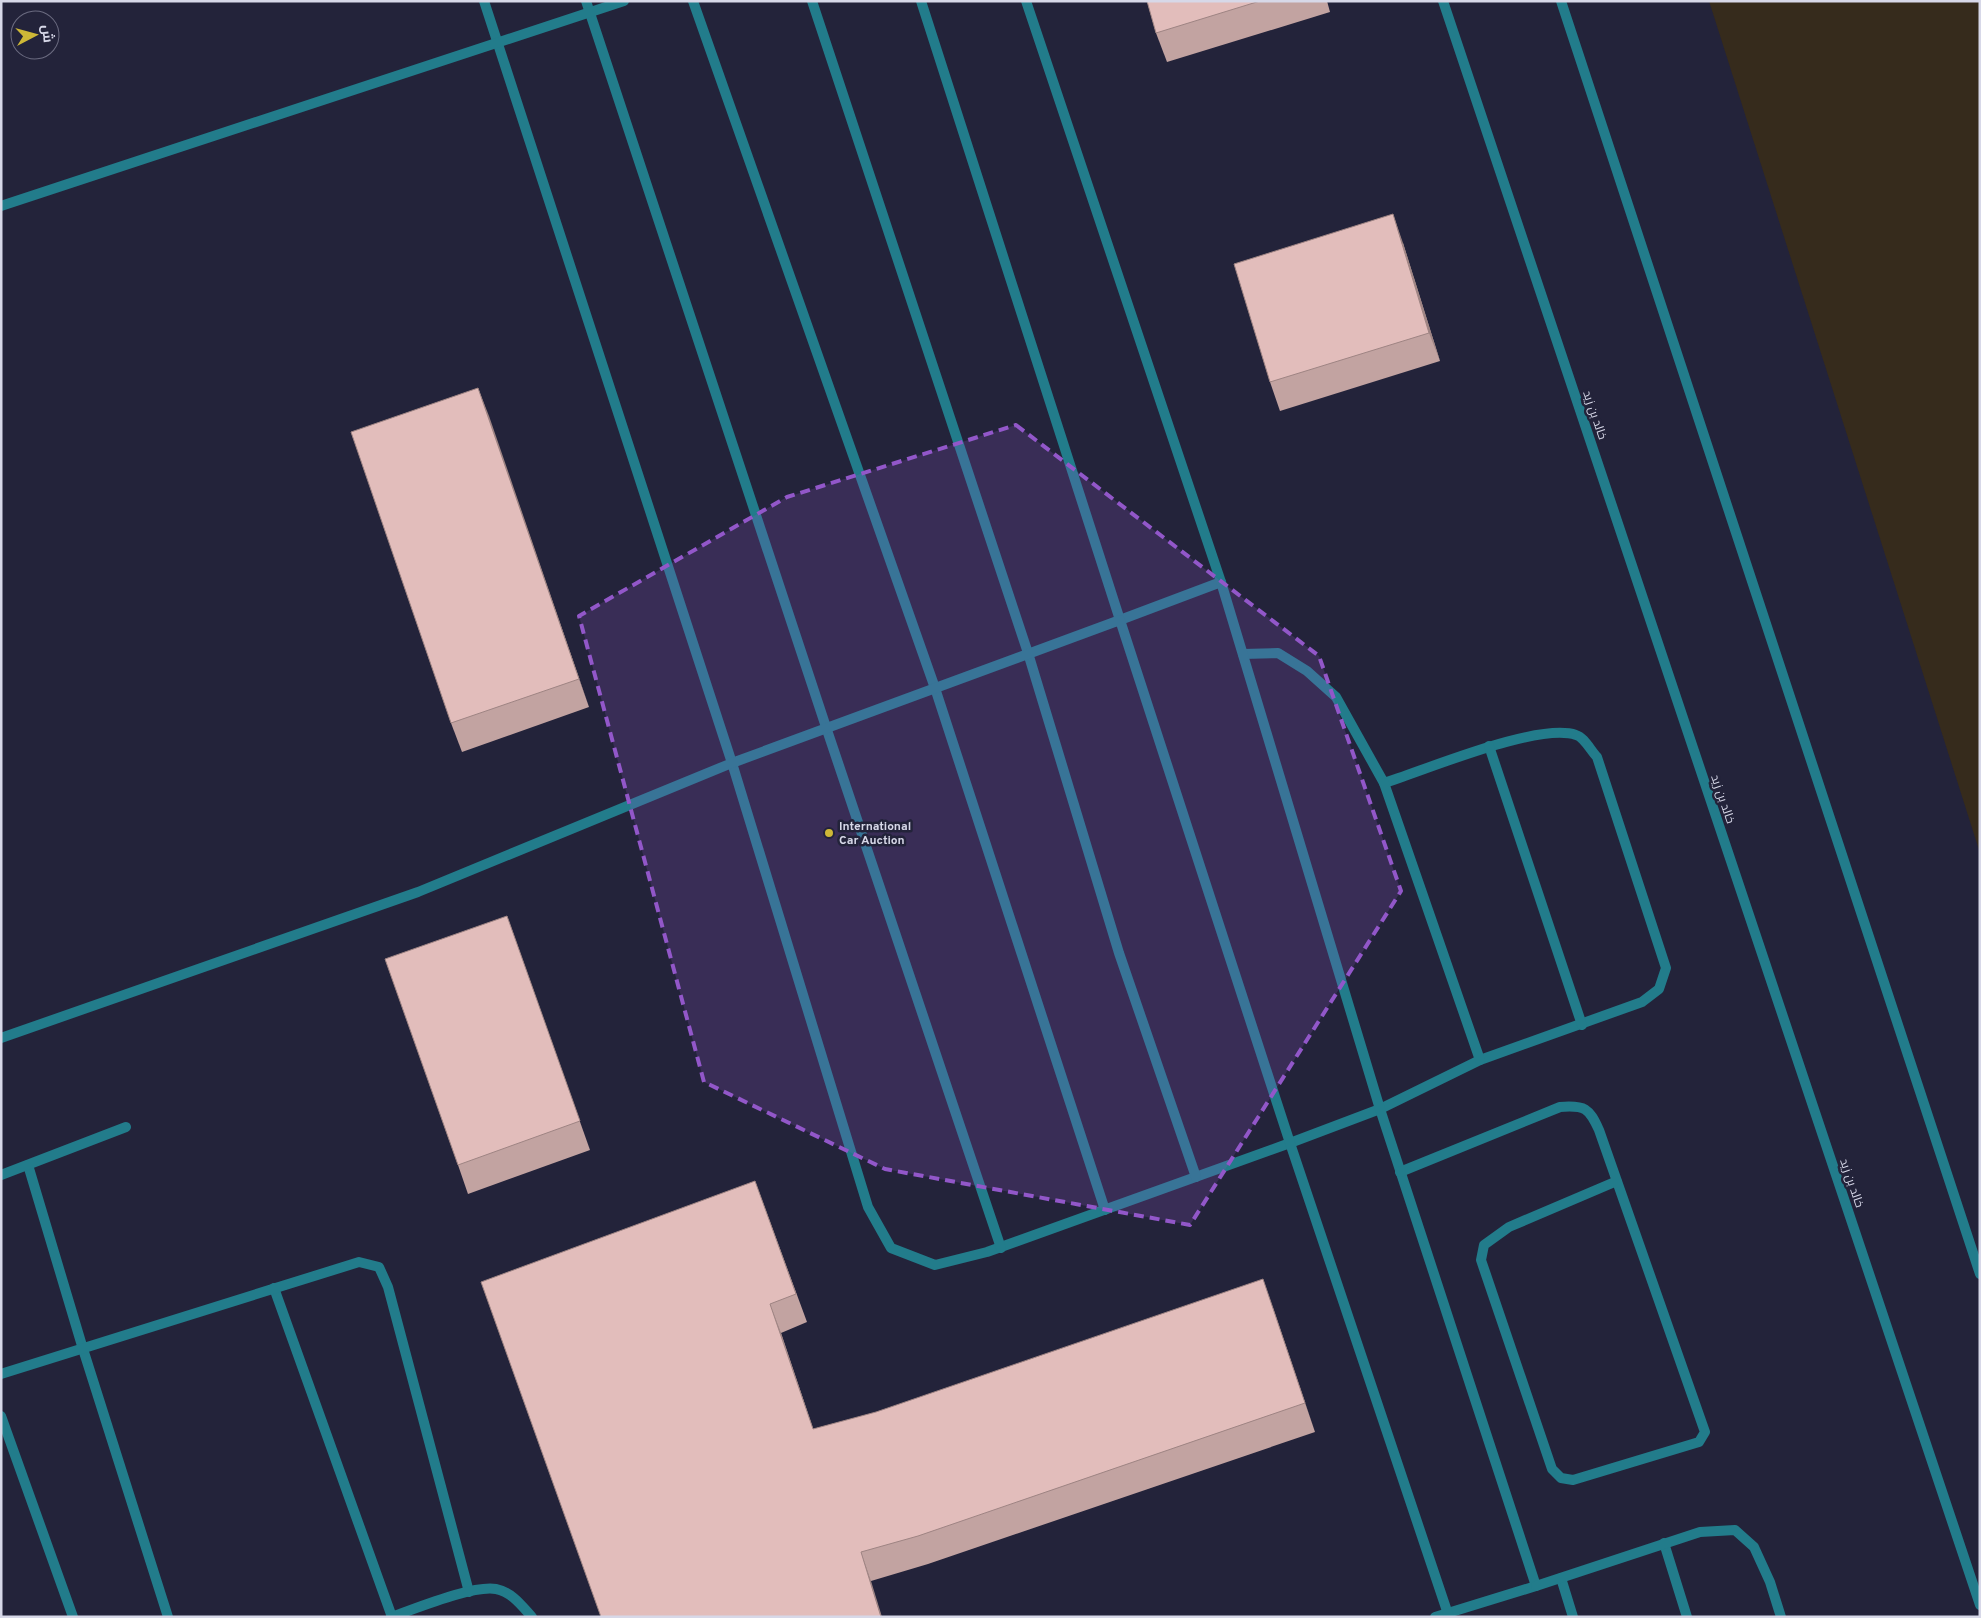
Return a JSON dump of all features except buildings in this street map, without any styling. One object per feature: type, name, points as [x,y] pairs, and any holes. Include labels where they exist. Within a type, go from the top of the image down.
[{"type":"street","points":[[484,1],[732,763],[868,1207],[891,1248],[935,1265],[1001,1248],[1290,1144],[1380,1109],[1480,1060],[1642,1002],[1659,988],[1666,968],[1597,757],[1578,735],[1563,732],[1489,746],[1384,783]]},
{"type":"street","points":[[586,1],[826,727],[1001,1248]]},
{"type":"street","points":[[1,206],[624,1]]},
{"type":"street","points":[[692,1],[935,688],[1105,1210]]},
{"type":"street","points":[[812,1],[1028,653],[1119,953],[1196,1177]]},
{"type":"street","points":[[921,1],[1290,1144],[1449,1615]]},
{"type":"street","points":[[1026,1],[1221,582],[1380,1109],[1536,1586]]},
{"type":"street","name":"خالد بن زيد","points":[[1443,1],[1980,1605]]},
{"type":"street","points":[[1561,1],[1980,1274]]},
{"type":"street","points":[[1,1038],[418,892],[732,763],[1221,582]]},
{"type":"street","points":[[1243,654],[1278,653],[1307,671],[1336,697],[1384,783],[1480,1060]]},
{"type":"street","points":[[1489,746],[1582,1025]]},
{"type":"street","points":[[1400,1172],[1560,1107],[1580,1106],[1592,1114],[1617,1181],[1705,1432],[1699,1442],[1572,1480],[1561,1478],[1552,1469],[1481,1260],[1484,1246],[1509,1227],[1617,1181]]},
{"type":"street","points":[[1,1176],[126,1126]]},
{"type":"street","points":[[28,1165],[83,1349],[168,1617]]},
{"type":"street","points":[[1,1374],[359,1262],[379,1267],[388,1287],[469,1592]]},
{"type":"street","points":[[274,1288],[392,1617],[469,1592],[496,1589],[516,1599],[532,1617]]},
{"type":"street","points":[[1,1416],[73,1617]]},
{"type":"street","points":[[1435,1617],[1449,1615],[1700,1532],[1735,1530],[1754,1547],[1770,1582],[1781,1617]]},
{"type":"street","points":[[1664,1543],[1687,1617]]},
{"type":"street","points":[[1561,1578],[1573,1617]]},
{"type":"highlighted area","points":[[1016,425],[1319,656],[1401,891],[1190,1225],[885,1169],[704,1082],[579,616],[787,497]]},
{"type":"shaded area","points":[[1709,1],[1980,1],[1980,853]]},
{"type":"place","name":"International Car Auction","points":[[829,833]]}]
